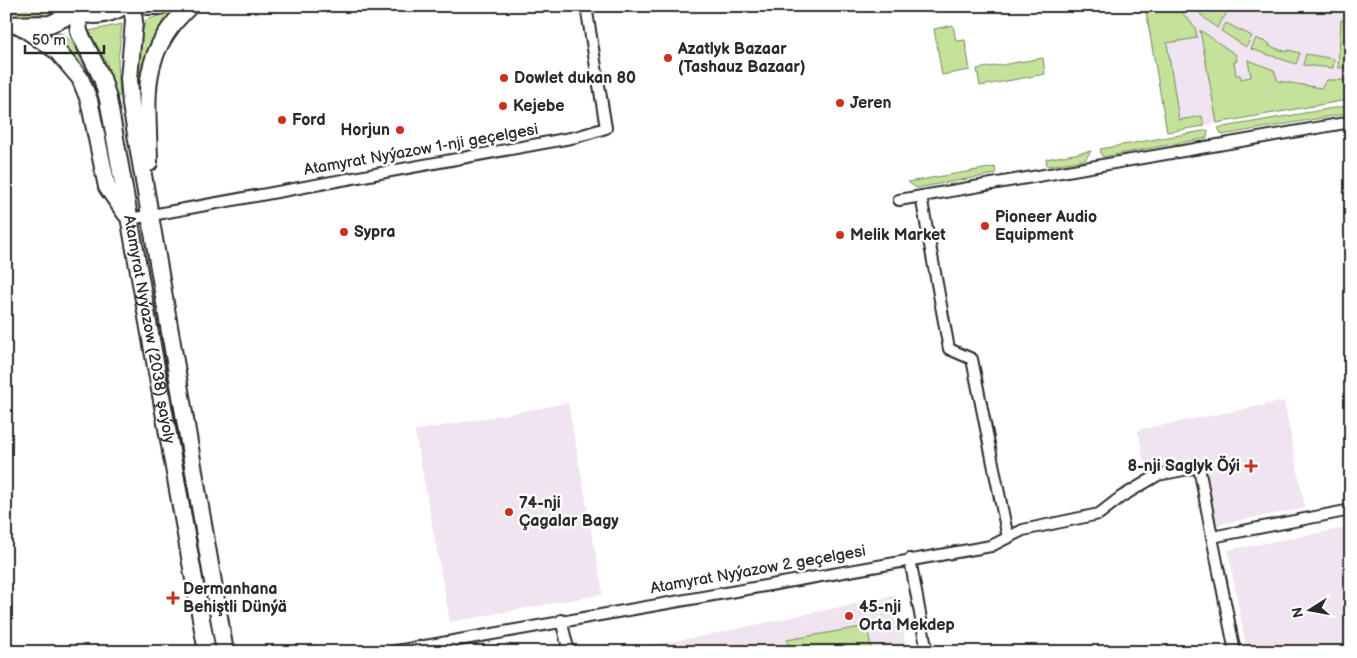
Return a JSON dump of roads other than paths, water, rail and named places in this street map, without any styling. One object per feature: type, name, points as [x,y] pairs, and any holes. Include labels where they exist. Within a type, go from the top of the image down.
[{"type":"main road","points":[[13,25],[50,24],[72,9],[102,15],[124,6]]},
{"type":"main road","name":"Atamyrat Nyýazow (2038) şaýoly","points":[[132,6],[134,22],[129,79],[131,105],[226,652]]},
{"type":"main road","points":[[147,6],[160,6]]},
{"type":"main road","points":[[150,215],[149,70],[160,41],[190,6]]},
{"type":"main road","name":"Atamyrat Nyýazow (2038) şaýoly","points":[[72,9],[79,32],[102,78],[108,99],[206,652]]},
{"type":"main road","points":[[13,25],[58,51],[80,78],[89,100],[107,187],[130,219]]},
{"type":"street","name":"Atamyrat Nyýazow 1-nji geçelgesi","points":[[150,215],[576,137],[606,128],[586,6]]},
{"type":"street","points":[[899,200],[1351,122]]},
{"type":"street","points":[[921,196],[949,349],[972,359],[1008,538]]},
{"type":"street","points":[[130,219],[150,215]]},
{"type":"street","name":"Atamyrat Nyýazow 2 geçelgesi","points":[[391,652],[561,620],[990,546],[1023,530],[1099,514],[1121,497],[1158,475],[1199,467],[1212,536]]},
{"type":"street","points":[[1235,652],[1212,536],[1351,510]]},
{"type":"street","points":[[910,559],[927,652]]},
{"type":"street","points":[[561,620],[569,652]]},
{"type":"place","name":"Azatlyk Bazaar (Tashauz Bazaar)","points":[[668,58]]},
{"type":"place","name":"Dowlet dukan 80","points":[[504,78]]},
{"type":"place","name":"Jeren","points":[[840,103]]},
{"type":"place","name":"Kejebe","points":[[503,106]]},
{"type":"place","name":"Ford","points":[[282,120]]},
{"type":"place","name":"Horjun","points":[[400,130]]},
{"type":"place","name":"Pioneer Audio Equipment","points":[[985,226]]},
{"type":"place","name":"Sypra","points":[[344,232]]},
{"type":"place","name":"Melik Market","points":[[840,235]]},
{"type":"place","name":"8-nji Saglyk Öýi","points":[[1251,466]]},
{"type":"place","name":"74-nji Çagalar Bagy","points":[[509,512]]},
{"type":"place","name":"Dermanhana Behiştli Dünýä","points":[[173,598]]},
{"type":"place","name":"45-nji Orta Mekdep","points":[[849,616]]}]
